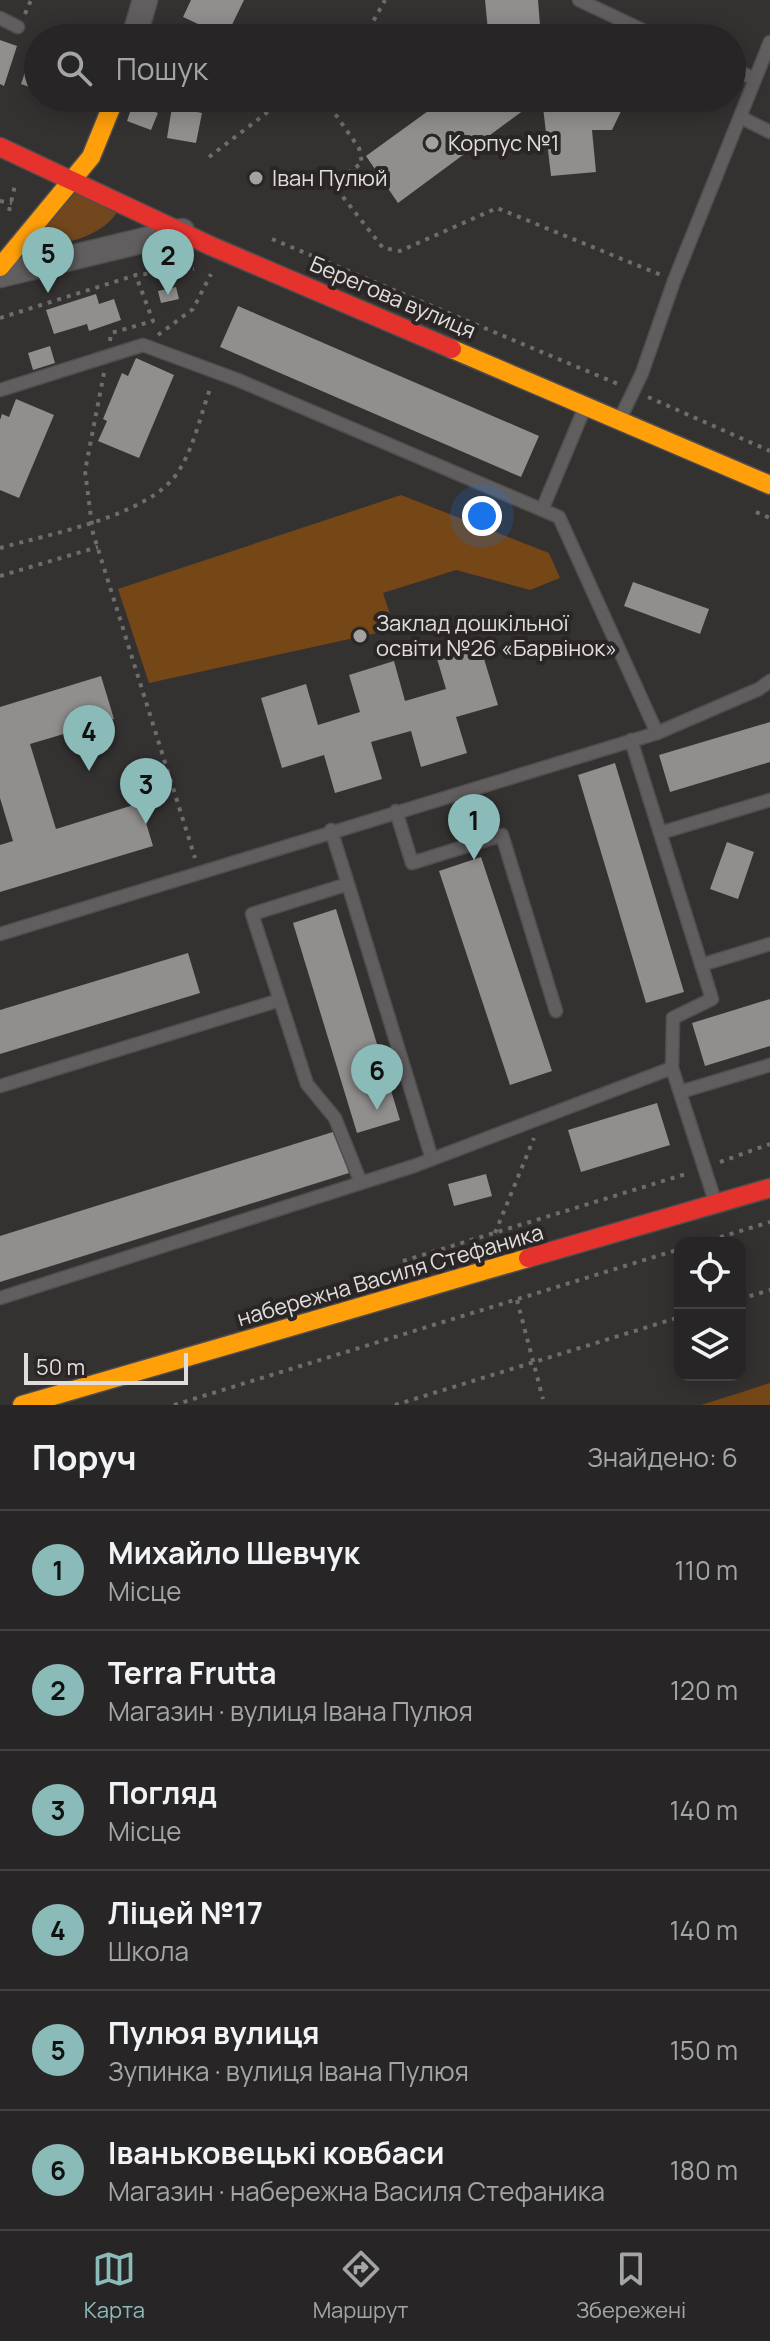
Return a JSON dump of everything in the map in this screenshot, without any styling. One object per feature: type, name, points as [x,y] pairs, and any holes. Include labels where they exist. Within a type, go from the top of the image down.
[{"type":"street","points":[[138,24],[145,0]]},
{"type":"street","points":[[0,267],[91,157],[109,112]]},
{"type":"street","name":"Берегова вулиця","points":[[0,147],[182,231],[770,485]]},
{"type":"street","points":[[0,275],[182,231]]},
{"type":"street","name":"набережна Василя Стефаника","points":[[22,1405],[770,1188]]},
{"type":"lane","points":[[579,0],[630,24]]},
{"type":"lane","points":[[0,18],[18,27]]},
{"type":"lane","points":[[746,102],[770,42]]},
{"type":"lane","points":[[746,75],[755,79]]},
{"type":"lane","points":[[620,419],[742,112]]},
{"type":"lane","points":[[740,117],[770,132]]},
{"type":"lane","points":[[0,390],[143,345],[216,372],[559,517],[657,733]]},
{"type":"lane","points":[[542,510],[586,404]]},
{"type":"lane","points":[[0,934],[331,830],[657,733],[759,689],[770,681]]},
{"type":"lane","points":[[631,740],[712,999],[673,1018],[672,1068],[716,1204]]},
{"type":"lane","points":[[660,833],[770,800]]},
{"type":"lane","points":[[396,811],[412,863],[502,835],[556,1011]]},
{"type":"lane","points":[[331,830],[432,1159]]},
{"type":"lane","points":[[348,884],[252,914],[307,1084],[335,1118],[361,1183]]},
{"type":"lane","points":[[701,965],[770,944]]},
{"type":"lane","points":[[0,1086],[280,1000]]},
{"type":"lane","points":[[680,1092],[770,1065]]},
{"type":"lane","points":[[0,1298],[432,1159],[672,1068]]},
{"type":"path","points":[[372,24],[385,0]]},
{"type":"path","points":[[209,157],[268,112]]},
{"type":"path","points":[[334,112],[359,148],[362,163],[332,183],[383,248],[400,251],[497,208],[674,281]]},
{"type":"path","points":[[6,217],[12,203],[13,173]]},
{"type":"path","points":[[0,201],[12,203]]},
{"type":"path","points":[[267,238],[633,390],[770,451]]},
{"type":"path","points":[[0,318],[136,275],[200,268]]},
{"type":"path","points":[[143,345],[193,309],[211,273]]},
{"type":"path","points":[[136,275],[153,321],[111,333],[85,471],[98,547],[199,872]]},
{"type":"path","points":[[0,548],[92,522],[156,496],[179,472],[216,372]]},
{"type":"path","points":[[0,576],[98,547]]},
{"type":"path","points":[[495,1233],[542,1117]]},
{"type":"path","points":[[721,1237],[770,1222]]},
{"type":"path","points":[[174,1405],[674,1251]]},
{"type":"path","points":[[746,1297],[770,1290]]},
{"type":"path","points":[[517,1300],[543,1399]]},
{"type":"path","points":[[395,1405],[674,1319]]},
{"type":"shaded area","points":[[78,188],[117,212],[111,220],[92,233],[68,242],[33,243]]},
{"type":"shaded area","points":[[401,495],[549,553],[560,578],[530,590],[456,570],[383,593],[395,629],[149,683],[118,589]]},
{"type":"shaded area","points":[[770,1383],[770,1405],[701,1405]]},
{"type":"building","points":[[191,0],[244,0],[232,24],[198,24],[183,17]]},
{"type":"building","points":[[485,0],[538,0],[540,24],[487,24]]},
{"type":"building","points":[[0,40],[17,46],[4,86],[0,84]]},
{"type":"building","points":[[130,112],[158,113],[151,130],[127,121]]},
{"type":"building","points":[[171,112],[202,113],[196,143],[167,138]]},
{"type":"building","name":"Корпус №1","points":[[427,112],[521,112],[398,203],[366,156]]},
{"type":"building","name":"Корпус №1","points":[[544,112],[621,112],[612,130],[592,130],[596,172],[551,176]]},
{"type":"building","points":[[176,287],[179,299],[161,303],[158,291]]},
{"type":"building","points":[[96,294],[99,304],[114,299],[121,320],[89,331],[87,324],[54,334],[46,310]]},
{"type":"building","points":[[238,306],[539,436],[521,477],[220,347]]},
{"type":"building","points":[[50,346],[55,363],[33,370],[28,353]]},
{"type":"building","points":[[136,358],[174,375],[139,458],[98,441],[107,421],[103,419],[122,373],[128,376]]},
{"type":"building","points":[[16,399],[54,415],[19,498],[0,490],[0,420],[2,414],[9,417]]},
{"type":"building","points":[[633,582],[709,609],[700,634],[624,606]]},
{"type":"building","points":[[478,639],[498,705],[456,717],[467,753],[421,767],[411,731],[371,742],[382,779],[335,793],[324,755],[282,768],[261,698],[306,684],[318,725],[360,712],[349,675],[394,661],[405,701],[446,689],[435,652]]},
{"type":"building","points":[[101,676],[114,719],[30,744],[56,829],[140,803],[153,846],[0,892],[0,845],[13,841],[0,798],[0,707]]},
{"type":"building","points":[[770,722],[770,762],[670,792],[659,755]]},
{"type":"building","points":[[615,763],[684,992],[646,1003],[578,775]]},
{"type":"building","points":[[727,842],[754,852],[738,899],[710,889]]},
{"type":"building","points":[[481,857],[552,1071],[510,1085],[439,871]]},
{"type":"building","points":[[336,909],[400,1120],[357,1133],[293,923]]},
{"type":"building","points":[[188,953],[200,993],[0,1054],[0,1010]]},
{"type":"building","points":[[770,999],[770,1046],[705,1066],[692,1023]]},
{"type":"building","points":[[657,1103],[670,1145],[581,1172],[568,1130]]},
{"type":"building","points":[[336,1131],[349,1173],[0,1282],[0,1236]]},
{"type":"building","points":[[486,1174],[492,1196],[454,1206],[448,1184]]},
{"type":"traffic: slow","points":[[0,267],[91,157],[109,112]]},
{"type":"traffic: slow","points":[[452,349],[770,485]]},
{"type":"traffic: slow","points":[[22,1405],[528,1258]]},
{"type":"traffic: jam","points":[[0,147],[211,246],[452,349]]},
{"type":"traffic: jam","points":[[528,1258],[770,1188]]},
{"type":"place","name":"Корпус №1","points":[[432,143]]},
{"type":"place","name":"Іван Пулюй","points":[[256,178]]},
{"type":"place","name":"Пулюя вулиця","points":[[48,293]]},
{"type":"place","name":"Terra Frutta","points":[[168,295]]},
{"type":"place","name":"Заклад дошкільної освіти №26 «Барвінок»","points":[[360,636]]},
{"type":"place","name":"Ліцей №17","points":[[89,771]]},
{"type":"place","name":"Погляд","points":[[146,824]]},
{"type":"place","name":"Михайло Шевчук","points":[[474,860]]},
{"type":"place","name":"Іваньковецькі ковбаси","points":[[377,1110]]}]
